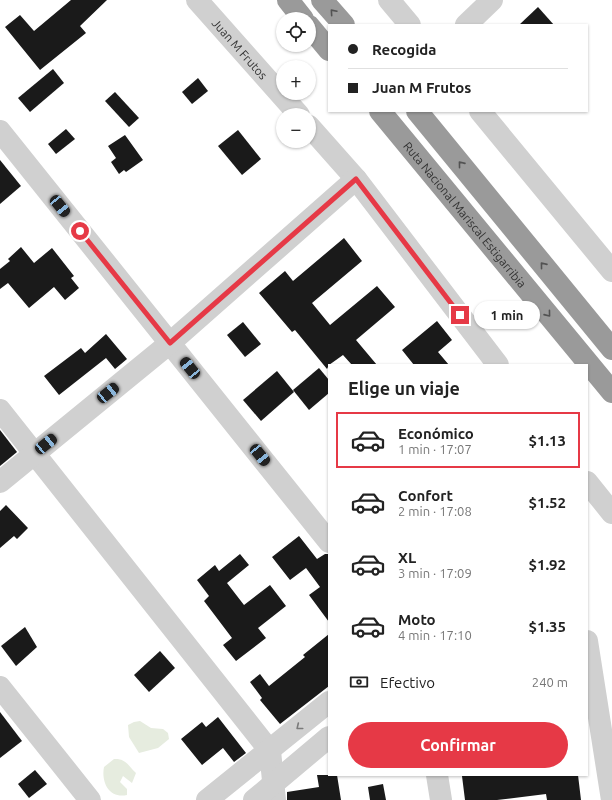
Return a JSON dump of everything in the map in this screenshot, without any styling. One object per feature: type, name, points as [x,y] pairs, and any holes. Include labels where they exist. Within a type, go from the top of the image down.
[{"type":"highway","points":[[288,0],[298,12]]},
{"type":"highway","points":[[322,0],[343,24]]},
{"type":"highway","points":[[316,34],[328,49]]},
{"type":"highway","name":"Ruta Nacional Mariscal Estigarribia","points":[[381,112],[612,392]]},
{"type":"highway","points":[[418,112],[612,349]]},
{"type":"street","name":"Juan M Frutos","points":[[197,0],[293,108]]},
{"type":"street","points":[[389,0],[409,24]]},
{"type":"street","points":[[467,24],[492,0]]},
{"type":"street","points":[[481,112],[612,270]]},
{"type":"street","points":[[0,131],[328,541]]},
{"type":"street","points":[[316,134],[356,179],[497,364]]},
{"type":"street","points":[[0,482],[170,343],[356,179]]},
{"type":"street","points":[[0,410],[270,751],[274,792]]},
{"type":"street","points":[[588,647],[612,800]]},
{"type":"street","points":[[0,687],[90,800]]},
{"type":"street","points":[[207,800],[270,751],[328,703]]},
{"type":"street","points":[[254,800],[274,792],[328,738]]},
{"type":"street","points":[[437,776],[441,800]]},
{"type":"shaded area","points":[[140,721],[151,728],[163,729],[168,733],[169,739],[158,748],[139,753],[129,737],[128,725]]},
{"type":"shaded area","points":[[114,759],[124,761],[136,773],[132,783],[123,776],[120,782],[127,789],[127,795],[121,796],[111,792],[105,784],[103,773],[104,767]]},
{"type":"building","points":[[71,0],[107,0],[80,26],[86,33],[40,70],[5,27],[20,15],[34,31]]},
{"type":"building","points":[[538,7],[553,24],[520,24]]},
{"type":"building","points":[[53,69],[64,83],[30,112],[18,98]]},
{"type":"building","points":[[198,78],[208,91],[192,104],[182,92]]},
{"type":"building","points":[[115,92],[139,118],[129,127],[105,101]]},
{"type":"building","points":[[66,129],[75,139],[56,154],[48,144]]},
{"type":"building","points":[[238,130],[261,159],[242,175],[218,146]]},
{"type":"building","points":[[125,135],[143,160],[126,172],[124,170],[119,174],[111,162],[116,158],[108,146]]},
{"type":"building","points":[[0,160],[21,186],[0,204]]},
{"type":"building","points":[[344,238],[362,261],[312,303],[330,325],[377,286],[395,307],[356,340],[376,364],[351,364],[343,355],[330,364],[328,364],[327,369],[295,330],[292,332],[259,293],[285,271],[293,281]]},
{"type":"building","points":[[21,247],[34,263],[52,248],[74,276],[71,278],[79,288],[65,300],[54,287],[29,308],[8,283],[0,289],[0,269],[10,261],[8,259]]},
{"type":"building","points":[[437,321],[452,340],[438,352],[448,364],[413,364],[402,350]]},
{"type":"building","points":[[243,322],[261,344],[245,357],[227,335]]},
{"type":"building","points":[[106,334],[127,359],[115,369],[106,358],[59,395],[44,376],[81,348],[85,353]]},
{"type":"building","points":[[319,368],[328,379],[328,394],[309,410],[293,390]]},
{"type":"building","points":[[277,371],[294,392],[261,421],[243,400]]},
{"type":"building","points":[[0,430],[17,452],[0,466]]},
{"type":"building","points":[[6,505],[28,528],[17,539],[14,536],[0,548],[0,511]]},
{"type":"building","points":[[299,536],[317,559],[325,554],[328,554],[328,621],[309,595],[320,587],[306,568],[290,580],[272,557]]},
{"type":"building","points":[[240,554],[249,565],[227,583],[244,605],[270,585],[286,606],[258,628],[266,638],[236,661],[223,645],[232,638],[204,601],[209,596],[197,580],[215,565],[219,571]]},
{"type":"building","points":[[25,627],[37,647],[16,666],[1,646]]},
{"type":"building","points":[[328,635],[328,687],[280,724],[260,700],[262,698],[250,682],[260,674],[269,686],[305,657],[303,655]]},
{"type":"building","points":[[160,651],[175,668],[149,692],[134,675]]},
{"type":"building","points":[[0,712],[22,741],[0,758]]},
{"type":"building","points":[[218,717],[246,753],[234,762],[223,748],[202,765],[181,739],[202,722],[206,727]]},
{"type":"building","points":[[35,770],[47,784],[29,798],[18,784]]},
{"type":"building","points":[[317,775],[337,776],[341,800],[287,800],[287,792],[319,787]]},
{"type":"building","points":[[462,776],[578,776],[581,800],[547,800],[546,794],[497,800],[465,800]]},
{"type":"building","points":[[383,784],[386,800],[370,800],[368,787]]},
{"type":"route","points":[[80,231],[170,343],[356,179],[460,315]]}]
